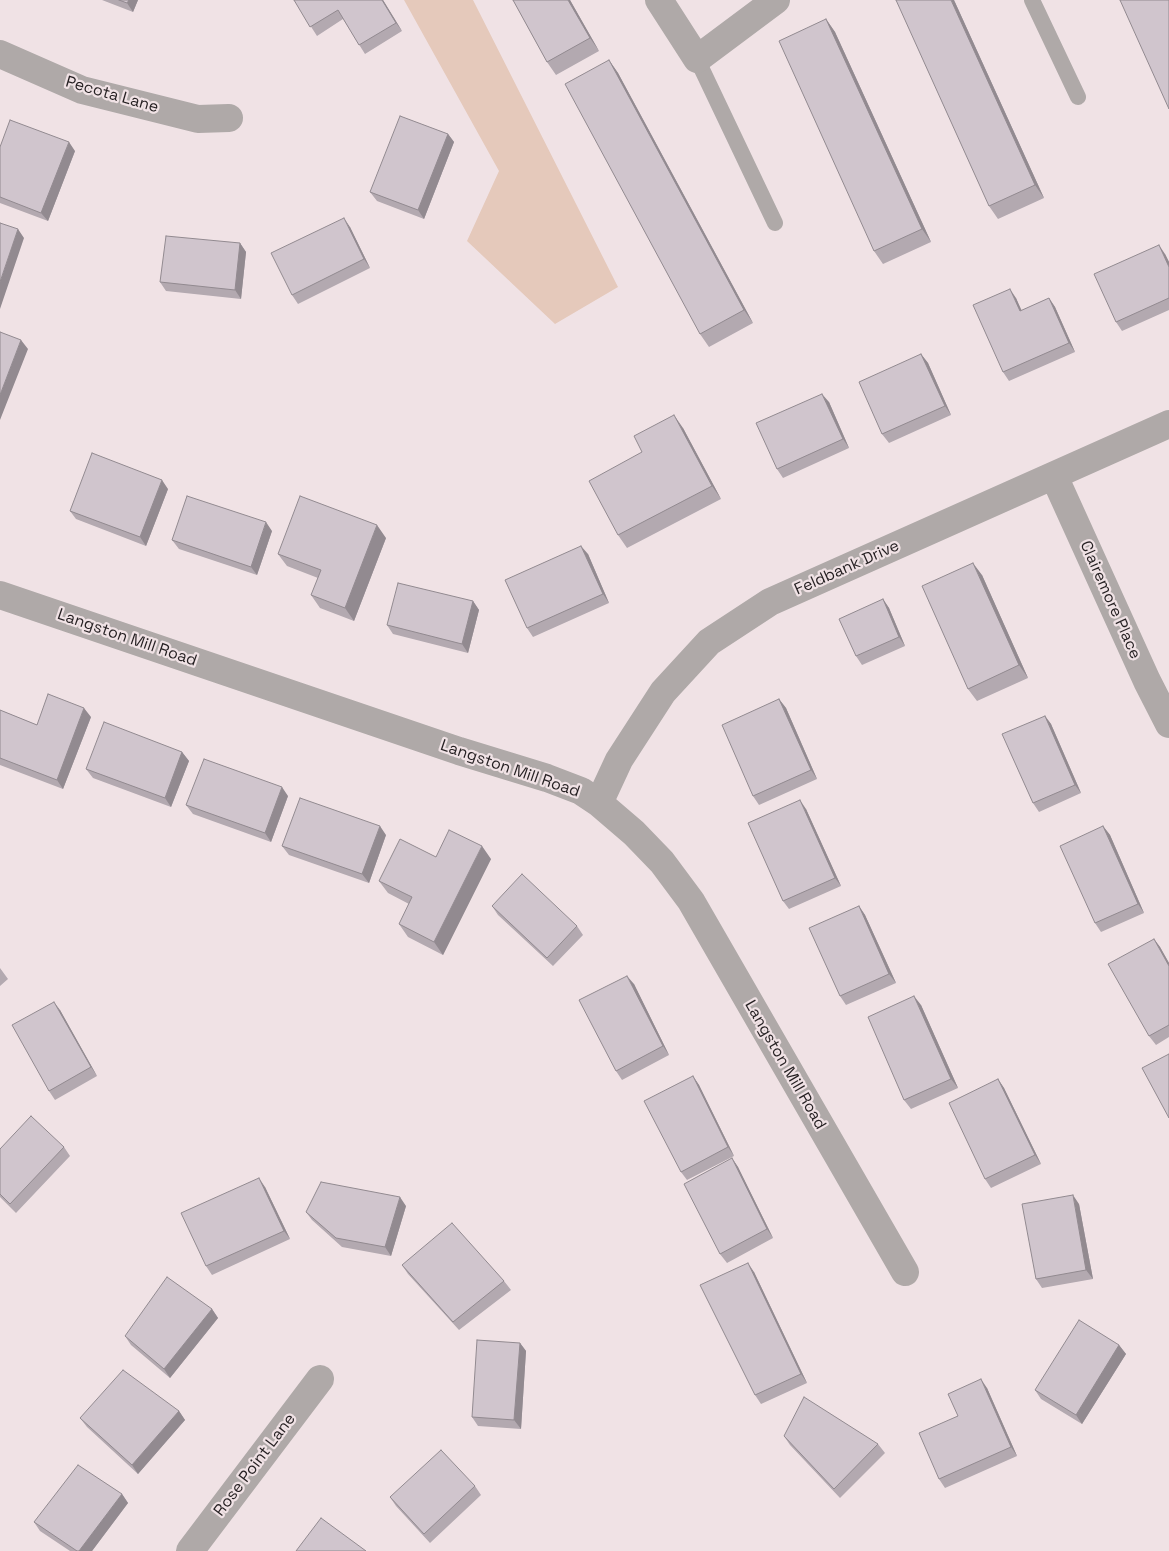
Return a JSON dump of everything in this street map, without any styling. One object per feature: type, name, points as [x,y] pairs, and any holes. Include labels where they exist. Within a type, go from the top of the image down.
[{"type":"street","points":[[659,0],[697,58],[776,0]]},
{"type":"street","name":"Pecota Lane","points":[[0,54],[82,90],[198,119],[229,118]]},
{"type":"street","name":"Feldbank Drive","points":[[600,803],[619,760],[663,692],[709,642],[770,602],[1169,424]]},
{"type":"street","name":"Clairemore Place","points":[[1054,476],[1147,682],[1169,724]]},
{"type":"street","name":"Langston Mill Road","points":[[0,595],[450,748],[546,778],[581,791],[600,803],[634,833],[662,862],[691,901],[905,1272]]},
{"type":"street","name":"Rose Point Lane","points":[[190,1551],[320,1379]]},
{"type":"lane","points":[[1032,0],[1078,97]]},
{"type":"lane","points":[[697,58],[775,223]]},
{"type":"shaded area","points":[[404,0],[473,0],[618,287],[555,324],[467,241],[499,171]]},
{"type":"building","points":[[294,0],[382,0],[396,23],[359,45],[338,10],[310,27]]},
{"type":"building","points":[[513,0],[568,0],[590,38],[547,62]]},
{"type":"building","points":[[896,0],[951,0],[1035,185],[989,206]]},
{"type":"building","points":[[1120,0],[1169,0],[1169,109]]},
{"type":"building","points":[[826,19],[922,229],[874,251],[779,41]]},
{"type":"building","points":[[609,60],[744,310],[700,334],[565,84]]},
{"type":"building","points":[[400,116],[448,134],[418,210],[370,192]]},
{"type":"building","points":[[10,120],[69,142],[41,213],[0,197],[0,147]]},
{"type":"building","points":[[344,218],[364,259],[292,295],[271,253]]},
{"type":"building","points":[[0,223],[18,229],[0,282]]},
{"type":"building","points":[[166,236],[240,243],[235,290],[160,282]]},
{"type":"building","points":[[1159,245],[1169,267],[1169,298],[1116,322],[1094,274]]},
{"type":"building","points":[[1010,289],[1020,311],[1049,298],[1069,343],[1003,372],[973,305]]},
{"type":"building","points":[[0,332],[21,340],[0,395]]},
{"type":"building","points":[[921,354],[945,406],[882,434],[859,382]]},
{"type":"building","points":[[822,394],[843,439],[777,469],[756,423]]},
{"type":"building","points":[[674,415],[712,486],[618,535],[589,481],[642,452],[634,436]]},
{"type":"building","points":[[92,453],[162,480],[140,537],[70,511]]},
{"type":"building","points":[[187,496],[266,522],[251,567],[172,540]]},
{"type":"building","points":[[300,496],[377,525],[345,608],[311,595],[321,570],[278,554]]},
{"type":"building","points":[[581,546],[603,594],[527,628],[505,580]]},
{"type":"building","points":[[973,563],[1019,665],[968,689],[922,586]]},
{"type":"building","points":[[398,583],[473,601],[462,644],[387,625]]},
{"type":"building","points":[[883,599],[899,637],[856,656],[839,619]]},
{"type":"building","points":[[48,694],[84,708],[57,780],[0,758],[0,710],[37,725]]},
{"type":"building","points":[[779,699],[811,770],[753,796],[722,725]]},
{"type":"building","points":[[1045,716],[1075,785],[1033,803],[1002,734]]},
{"type":"building","points":[[104,722],[182,752],[165,798],[86,769]]},
{"type":"building","points":[[204,759],[282,787],[265,833],[186,805]]},
{"type":"building","points":[[300,798],[380,826],[362,874],[282,846]]},
{"type":"building","points":[[800,800],[835,878],[783,901],[748,823]]},
{"type":"building","points":[[1103,826],[1138,904],[1095,923],[1060,846]]},
{"type":"building","points":[[449,830],[482,846],[434,942],[399,924],[412,897],[379,881],[400,839],[436,857]]},
{"type":"building","points":[[522,874],[577,926],[547,958],[492,906]]},
{"type":"building","points":[[859,906],[889,974],[840,996],[809,928]]},
{"type":"building","points":[[1154,939],[1169,966],[1169,1025],[1149,1036],[1108,964]]},
{"type":"building","points":[[627,976],[663,1046],[616,1071],[579,1000]]},
{"type":"building","points":[[914,996],[951,1079],[904,1100],[868,1017]]},
{"type":"building","points":[[54,1002],[91,1067],[49,1091],[12,1025]]},
{"type":"building","points":[[1169,1054],[1169,1118],[1142,1068]]},
{"type":"building","points":[[693,1076],[728,1147],[681,1172],[644,1101]]},
{"type":"building","points":[[998,1079],[1035,1155],[985,1179],[949,1103]]},
{"type":"building","points":[[31,1116],[64,1147],[10,1204],[0,1194],[0,1149]]},
{"type":"building","points":[[732,1158],[767,1229],[720,1254],[684,1184]]},
{"type":"building","points":[[259,1178],[284,1231],[206,1266],[181,1213]]},
{"type":"building","points":[[321,1182],[400,1197],[385,1247],[336,1238],[306,1212]]},
{"type":"building","points":[[1073,1195],[1086,1270],[1036,1279],[1022,1204]]},
{"type":"building","points":[[452,1223],[504,1281],[453,1322],[402,1265]]},
{"type":"building","points":[[748,1263],[801,1374],[755,1395],[700,1285]]},
{"type":"building","points":[[167,1277],[212,1309],[164,1369],[125,1336]]},
{"type":"building","points":[[1079,1320],[1119,1345],[1076,1415],[1035,1390]]},
{"type":"building","points":[[477,1340],[520,1343],[514,1420],[472,1417]]},
{"type":"building","points":[[123,1370],[179,1411],[132,1465],[80,1418]]},
{"type":"building","points":[[981,1379],[1011,1447],[939,1479],[919,1433],[958,1416],[948,1394]]},
{"type":"building","points":[[804,1397],[878,1444],[834,1489],[784,1436]]},
{"type":"building","points":[[441,1450],[475,1486],[424,1534],[390,1497]]},
{"type":"building","points":[[78,1465],[122,1494],[79,1551],[77,1551],[34,1522]]},
{"type":"building","points":[[321,1518],[366,1551],[296,1551]]}]
